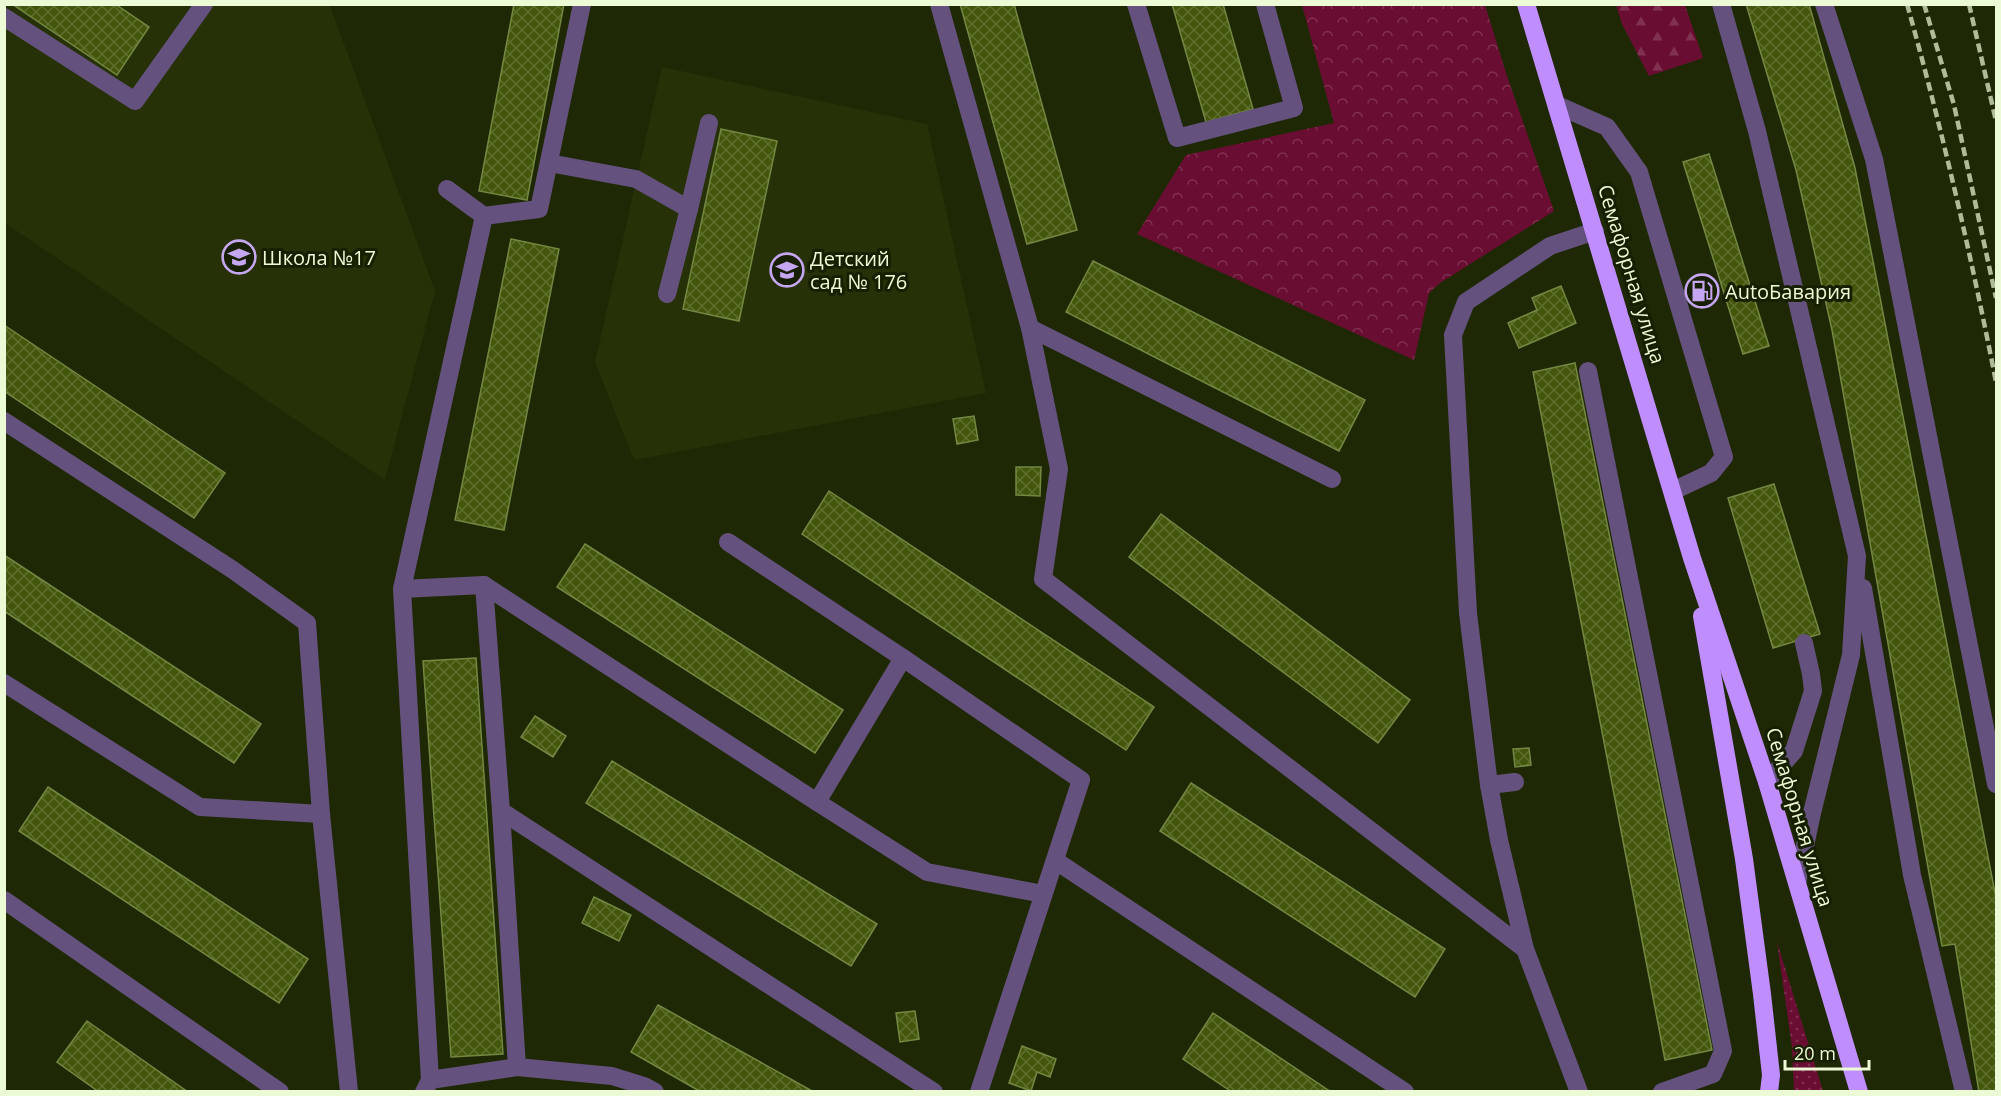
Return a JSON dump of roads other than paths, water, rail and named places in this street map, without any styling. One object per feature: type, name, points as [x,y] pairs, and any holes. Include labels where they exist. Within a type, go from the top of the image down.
[{"type":"highway","name":"Семафорная улица","points":[[1526,4],[1692,558],[1767,782],[1859,1092]]},
{"type":"highway","name":"Семафорная улица","points":[[1692,558],[1744,859],[1771,1075],[1769,1092]]},
{"type":"street","points":[[4,17],[135,101],[204,4]]},
{"type":"street","points":[[447,189],[484,216],[539,209],[582,4]]},
{"type":"street","points":[[939,4],[1030,328],[1059,469],[1043,579],[1525,949]]},
{"type":"street","points":[[1136,4],[1177,138],[1294,108],[1265,4]]},
{"type":"street","points":[[1721,4],[1757,131],[1857,556],[1912,875],[1964,1092]]},
{"type":"street","points":[[1824,4],[1874,159],[1996,784]]},
{"type":"street","points":[[1557,105],[1607,127],[1639,172],[1724,457],[1710,473],[1673,491]]},
{"type":"street","points":[[667,294],[709,123]]},
{"type":"street","points":[[549,163],[636,179],[689,209]]},
{"type":"street","points":[[484,216],[402,589],[427,1086],[517,1067],[612,1076],[648,1090]]},
{"type":"street","points":[[1579,1092],[1525,949],[1498,840],[1468,613],[1453,335],[1466,302],[1550,246],[1595,231]]},
{"type":"street","points":[[1030,328],[1332,479]]},
{"type":"street","points":[[1588,371],[1723,1051],[1713,1074],[1662,1092]]},
{"type":"street","points":[[4,421],[233,570],[307,624],[321,814],[349,1092]]},
{"type":"street","points":[[728,542],[1081,780],[979,1092]]},
{"type":"street","points":[[1797,883],[1851,655],[1857,556]]},
{"type":"street","points":[[402,589],[484,585],[927,872],[1043,894]]},
{"type":"street","points":[[484,585],[517,1067]]},
{"type":"street","points":[[1767,782],[1794,751],[1813,691],[1804,643]]},
{"type":"street","points":[[817,802],[903,658]]},
{"type":"street","points":[[4,683],[200,807],[321,814]]},
{"type":"street","points":[[1489,784],[1515,782]]},
{"type":"street","points":[[501,811],[934,1092]]},
{"type":"street","points":[[1056,861],[1405,1092]]},
{"type":"street","points":[[4,900],[280,1092]]},
{"type":"railway","points":[[1907,4],[1955,192],[1996,382]]},
{"type":"railway","points":[[1924,4],[1954,105],[1996,298]]},
{"type":"railway","points":[[1969,4],[1996,121]]},
{"type":"place","name":"Школа №17","points":[[239,257]]},
{"type":"place","name":"Детский сад № 176","points":[[787,270]]},
{"type":"place","name":"AutoБавария","points":[[1702,291]]}]
